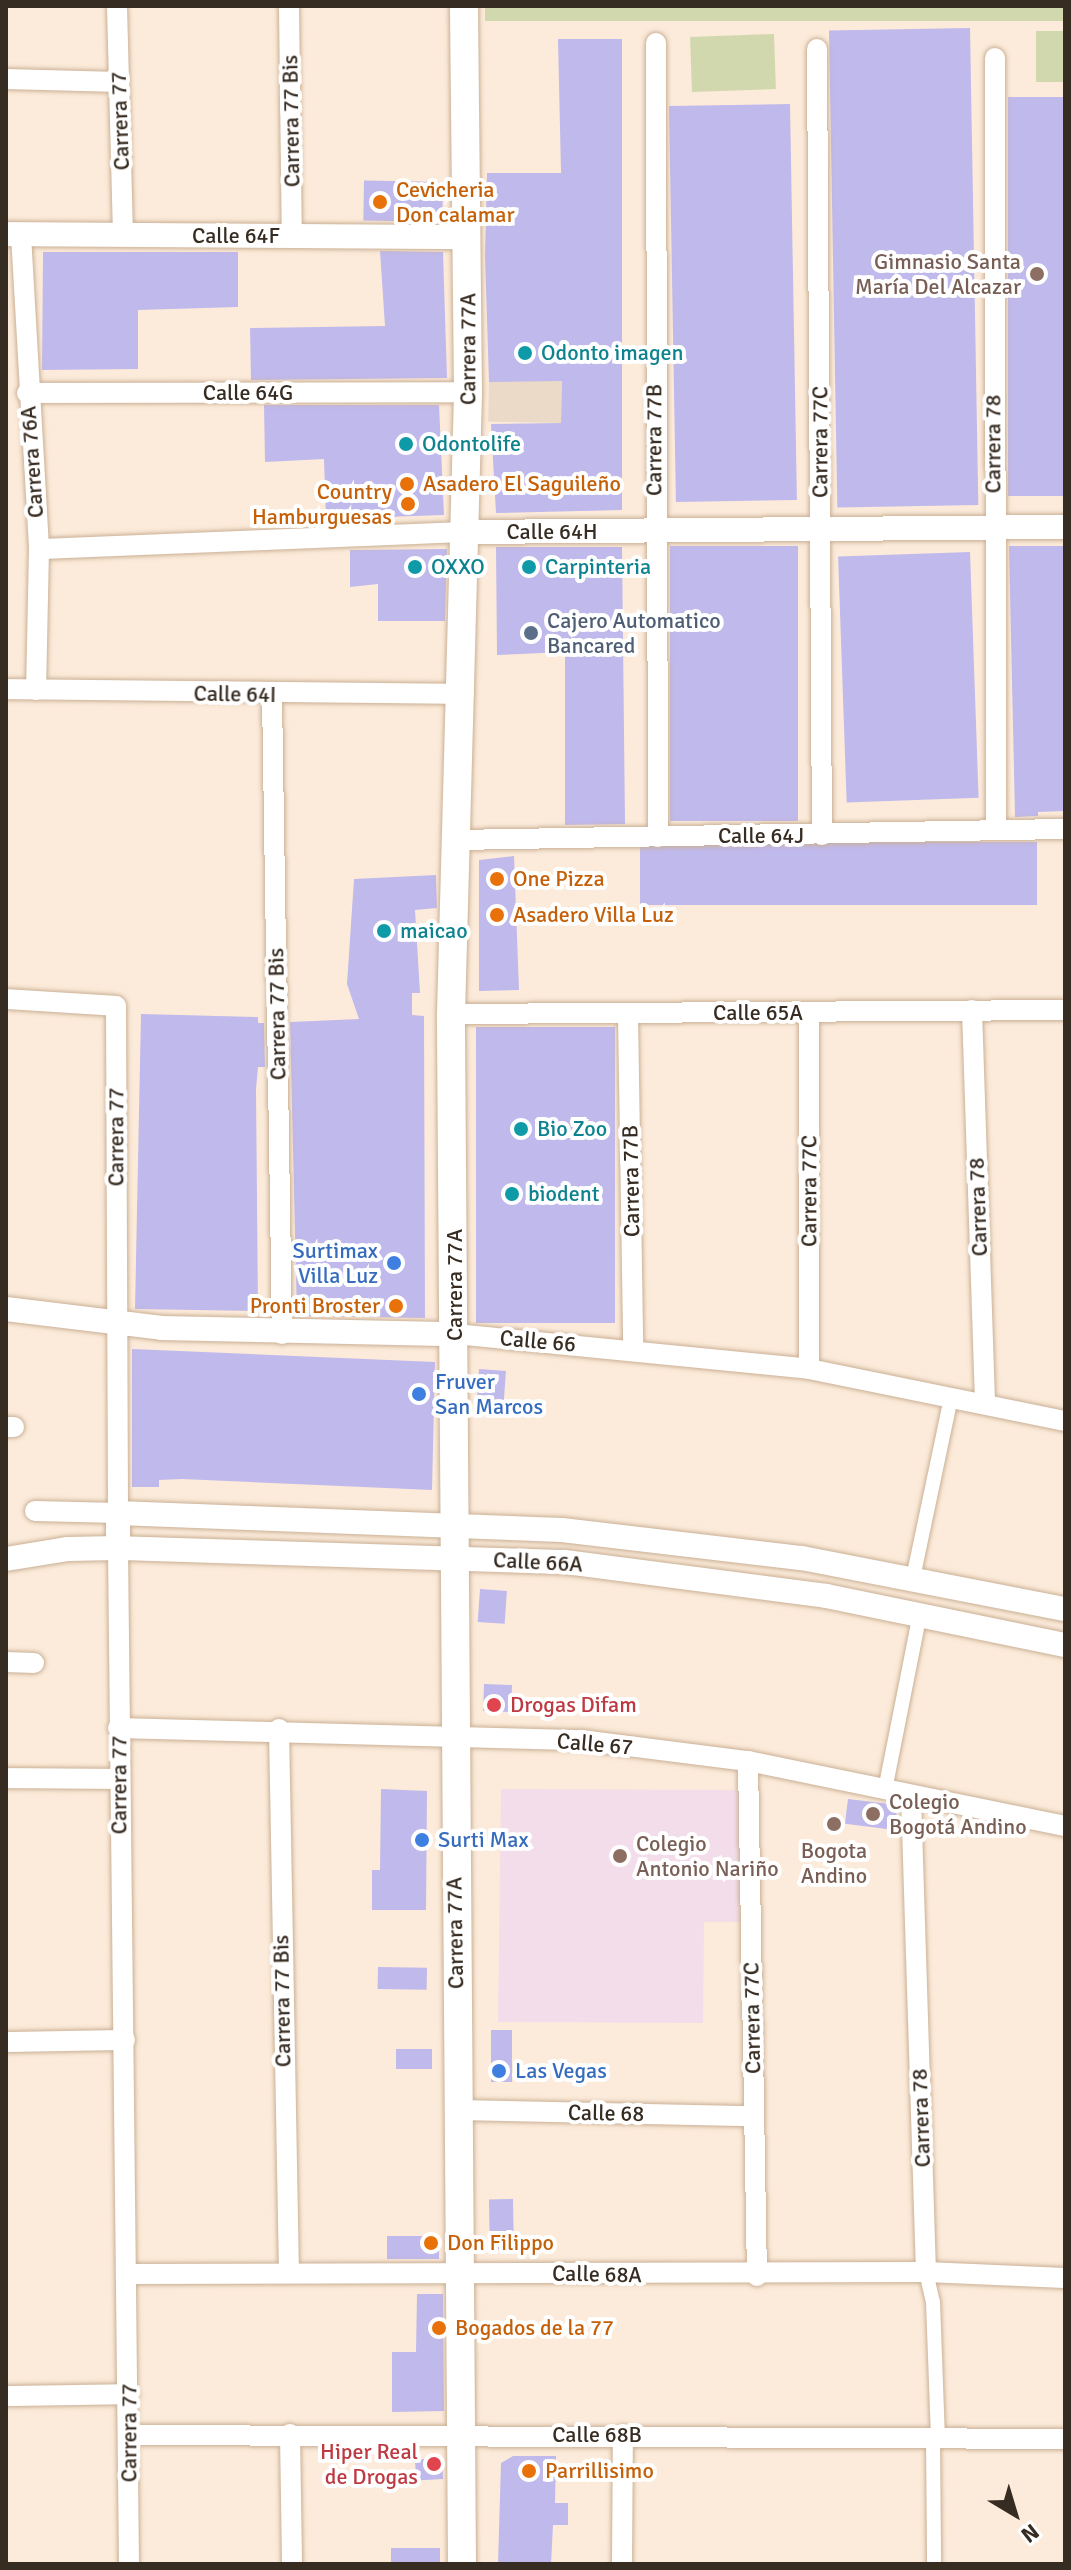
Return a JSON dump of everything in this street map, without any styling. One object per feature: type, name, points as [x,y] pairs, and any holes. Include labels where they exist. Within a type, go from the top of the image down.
[{"type":"main road","name":"Carrera 77A","points":[[462,2564],[453,1737],[455,1334],[451,1014],[464,694],[468,392],[464,6]]},
{"type":"street","name":"Carrera 77","points":[[117,6],[123,236]]},
{"type":"street","name":"Carrera 77 Bis","points":[[289,6],[292,236]]},
{"type":"street","name":"Carrera 77B","points":[[656,43],[654,531],[658,837]]},
{"type":"street","name":"Carrera 77C","points":[[817,49],[822,835]]},
{"type":"street","name":"Carrera 78","points":[[995,58],[993,528],[996,830]]},
{"type":"street","points":[[6,79],[119,82]]},
{"type":"street","name":"Calle 64F","points":[[14,235],[467,237]]},
{"type":"street","name":"Carrera 76A","points":[[14,235],[39,549],[36,690]]},
{"type":"street","name":"Calle 64G","points":[[27,393],[468,392]]},
{"type":"street","name":"Calle 64H","points":[[39,549],[466,532],[1065,527]]},
{"type":"street","name":"Calle 64I","points":[[6,689],[272,695],[464,694]]},
{"type":"street","name":"Carrera 77 Bis","points":[[272,695],[282,1334]]},
{"type":"street","name":"Calle 64J","points":[[457,840],[1065,829]]},
{"type":"street","name":"Carrera 77","points":[[6,999],[116,1006],[117,1779],[130,2274],[129,2564]]},
{"type":"street","name":"Carrera 78","points":[[972,1010],[985,1404]]},
{"type":"street","name":"Calle 65A","points":[[451,1014],[1065,1010]]},
{"type":"street","name":"Carrera 77C","points":[[809,1012],[809,1369]]},
{"type":"street","name":"Carrera 77B","points":[[628,1014],[633,1349]]},
{"type":"street","name":"Calle 66","points":[[6,1309],[117,1325],[282,1334],[455,1334],[633,1349],[809,1369],[1065,1421]]},
{"type":"street","points":[[913,1578],[951,1397]]},
{"type":"street","name":"Calle 66A","points":[[35,1511],[454,1525],[685,1541],[913,1578],[1065,1609]]},
{"type":"street","name":"Calle 66A","points":[[6,1559],[68,1549],[118,1548],[453,1557],[661,1571],[920,1613],[1065,1645]]},
{"type":"street","points":[[885,1790],[920,1613]]},
{"type":"street","points":[[6,1662],[34,1663]]},
{"type":"street","name":"Calle 67","points":[[118,1728],[279,1729],[581,1740],[748,1761],[1065,1826]]},
{"type":"street","name":"Carrera 77 Bis","points":[[279,1729],[289,2273]]},
{"type":"street","name":"Carrera 77C","points":[[748,1761],[757,2276]]},
{"type":"street","points":[[6,1778],[117,1779]]},
{"type":"street","name":"Carrera 78","points":[[911,1796],[926,2272],[933,2302],[936,2439],[934,2564]]},
{"type":"street","points":[[6,2042],[125,2040]]},
{"type":"street","name":"Calle 68","points":[[457,2110],[754,2116]]},
{"type":"street","name":"Calle 68A","points":[[130,2274],[757,2276],[926,2272],[1065,2278]]},
{"type":"street","points":[[6,2396],[129,2394]]},
{"type":"street","points":[[290,2434],[292,2564]]},
{"type":"street","name":"Calle 68B","points":[[129,2435],[461,2434],[1065,2439]]},
{"type":"street","points":[[622,2564],[623,2435]]},
{"type":"shaded area","points":[[489,380],[562,381],[561,423],[488,422]]},
{"type":"shaded area","name":"Colegio Antonio Nariño","points":[[501,1789],[741,1790],[740,1922],[704,1922],[703,2023],[498,2022]]},
{"type":"green space","points":[[485,6],[1065,6],[1065,21],[485,21]]},
{"type":"green space","points":[[1036,31],[1065,31],[1065,82],[1036,82]]},
{"type":"green space","points":[[774,34],[776,89],[692,92],[690,37]]},
{"type":"building","points":[[970,28],[978,505],[837,507],[829,30]]},
{"type":"building","points":[[558,39],[622,39],[622,510],[496,513],[491,424],[561,423],[562,381],[489,382],[485,257],[487,173],[561,173]]},
{"type":"building","points":[[1008,97],[1065,97],[1065,496],[1008,496]]},
{"type":"building","points":[[790,104],[797,500],[676,502],[669,106]]},
{"type":"building","points":[[364,181],[443,182],[442,222],[363,221]]},
{"type":"building","points":[[380,251],[443,252],[447,378],[251,380],[250,328],[385,326]]},
{"type":"building","points":[[43,252],[238,252],[238,307],[138,310],[138,369],[42,370]]},
{"type":"building","points":[[264,405],[439,405],[444,515],[326,519],[324,459],[265,462]]},
{"type":"building","points":[[670,546],[798,546],[798,821],[670,821]]},
{"type":"building","points":[[1009,546],[1065,546],[1065,811],[1038,812],[1038,816],[1015,817]]},
{"type":"building","points":[[496,547],[622,547],[625,824],[565,825],[565,652],[497,655]]},
{"type":"building","points":[[447,549],[445,621],[378,621],[378,584],[350,587],[350,550]]},
{"type":"building","points":[[970,552],[979,798],[847,802],[838,557]]},
{"type":"building","points":[[640,842],[1037,842],[1037,905],[640,905]]},
{"type":"building","points":[[514,856],[519,990],[479,991],[479,860]]},
{"type":"building","points":[[436,875],[437,908],[415,910],[420,993],[412,993],[412,1015],[424,1016],[425,1318],[297,1316],[290,1022],[359,1019],[347,984],[354,879]]},
{"type":"building","points":[[141,1014],[258,1017],[258,1023],[264,1023],[265,1067],[258,1067],[256,1089],[258,1311],[135,1309]]},
{"type":"building","points":[[476,1027],[615,1027],[615,1323],[476,1323]]},
{"type":"building","points":[[132,1349],[435,1362],[432,1490],[182,1479],[159,1480],[159,1487],[132,1487]]},
{"type":"building","points":[[479,1369],[506,1371],[504,1404],[477,1402]]},
{"type":"building","points":[[480,1589],[507,1591],[505,1624],[478,1622]]},
{"type":"building","points":[[484,1684],[512,1685],[511,1712],[483,1711]]},
{"type":"building","points":[[381,1789],[427,1791],[426,1910],[372,1910],[372,1870],[380,1870]]},
{"type":"building","name":"Colegio Bogotá Andino","points":[[848,1799],[898,1805],[895,1830],[845,1824]]},
{"type":"building","points":[[378,1967],[427,1968],[427,1990],[378,1989]]},
{"type":"building","points":[[491,2030],[512,2030],[512,2082],[491,2082]]},
{"type":"building","points":[[396,2049],[432,2049],[432,2069],[396,2069]]},
{"type":"building","points":[[489,2199],[513,2199],[514,2249],[490,2249]]},
{"type":"building","points":[[387,2236],[439,2236],[439,2259],[387,2259]]},
{"type":"building","points":[[417,2294],[443,2294],[444,2411],[392,2412],[392,2352],[416,2352]]},
{"type":"building","points":[[513,2456],[556,2456],[555,2503],[568,2503],[568,2525],[553,2525],[551,2564],[498,2564],[501,2463]]},
{"type":"building","points":[[442,2458],[443,2479],[416,2480],[415,2459]]},
{"type":"building","points":[[391,2548],[440,2548],[440,2564],[391,2564]]},
{"type":"place","name":"Cevicheria Don calamar","points":[[380,202]]},
{"type":"place","name":"Gimnasio Santa María Del Alcazar","points":[[1037,274]]},
{"type":"place","name":"Odonto imagen","points":[[525,353]]},
{"type":"place","name":"Odontolife","points":[[406,444]]},
{"type":"place","name":"Asadero El Saguileño","points":[[407,484]]},
{"type":"place","name":"Country Hamburguesas","points":[[408,504]]},
{"type":"place","name":"OXXO","points":[[415,567]]},
{"type":"place","name":"Carpinteria","points":[[529,567]]},
{"type":"place","name":"Cajero Automatico Bancared","points":[[531,633]]},
{"type":"place","name":"One Pizza","points":[[497,879]]},
{"type":"place","name":"Asadero Villa Luz","points":[[497,915]]},
{"type":"place","name":"maicao","points":[[384,931]]},
{"type":"place","name":"Bio Zoo","points":[[521,1129]]},
{"type":"place","name":"biodent","points":[[512,1194]]},
{"type":"place","name":"Surtimax Villa Luz","points":[[394,1263]]},
{"type":"place","name":"Pronti Broster","points":[[396,1306]]},
{"type":"place","name":"Fruver San Marcos","points":[[419,1394]]},
{"type":"place","name":"Drogas Difam","points":[[494,1705]]},
{"type":"place","name":"Colegio Bogotá Andino","points":[[873,1814]]},
{"type":"place","name":"Bogota Andino","points":[[834,1824]]},
{"type":"place","name":"Surti Max","points":[[422,1840]]},
{"type":"place","name":"Colegio Antonio Nariño","points":[[620,1856]]},
{"type":"place","name":"Las Vegas","points":[[499,2071]]},
{"type":"place","name":"Don Filippo","points":[[431,2243]]},
{"type":"place","name":"Bogados de la 77","points":[[439,2328]]},
{"type":"place","name":"Hiper Real de Drogas","points":[[434,2464]]},
{"type":"place","name":"Parrillisimo","points":[[529,2471]]}]
